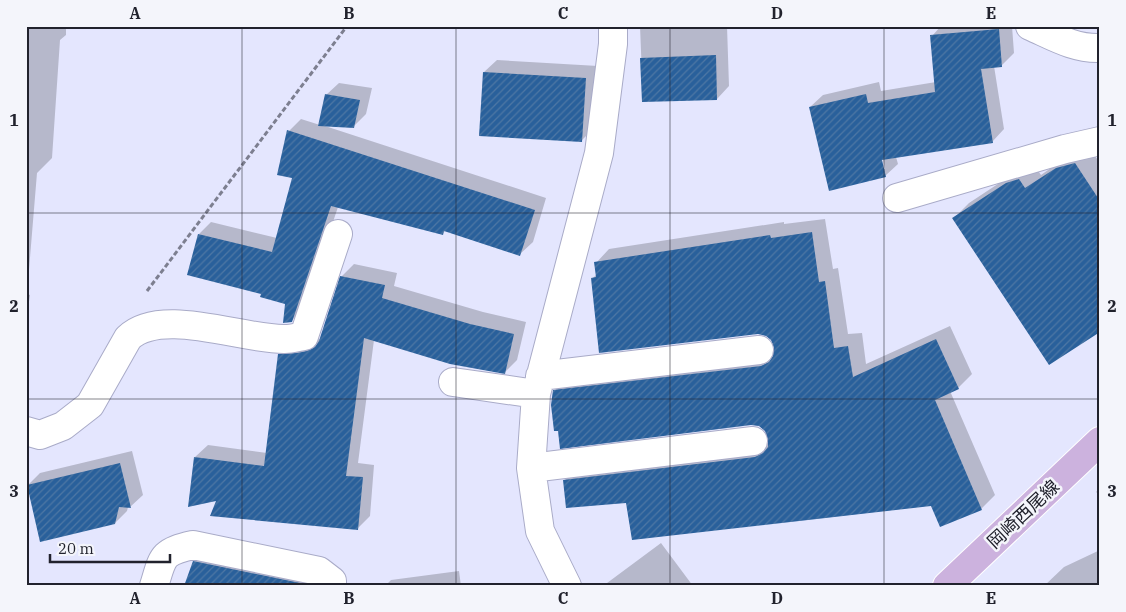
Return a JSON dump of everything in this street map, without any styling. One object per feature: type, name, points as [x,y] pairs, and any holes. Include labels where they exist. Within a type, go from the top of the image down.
[{"type":"main road","name":"岡崎西尾線","points":[[947,586],[1100,441]]},
{"type":"street","points":[[568,586],[540,532],[531,468],[538,385],[599,153],[613,44],[613,26]]},
{"type":"street","points":[[1030,26],[1075,46],[1087,49],[1100,48]]},
{"type":"street","points":[[897,198],[1065,149],[1100,141]]},
{"type":"street","points":[[33,433],[63,426],[90,406],[128,338],[136,330],[154,324],[187,325],[284,339],[304,336],[338,234]]},
{"type":"street","points":[[453,382],[538,385],[759,350]]},
{"type":"street","points":[[531,468],[753,441]]},
{"type":"street","points":[[154,586],[163,559],[174,549],[193,545],[319,571],[332,581],[332,586]]},
{"type":"path","points":[[136,330],[128,317],[347,26]]},
{"type":"building","points":[[999,29],[1002,67],[981,69],[993,143],[882,160],[886,177],[829,191],[809,107],[866,94],[868,103],[935,92],[930,35]]},
{"type":"building","points":[[716,55],[717,100],[642,102],[640,58]]},
{"type":"building","points":[[483,72],[586,78],[582,142],[479,136]]},
{"type":"building","points":[[325,94],[360,100],[354,128],[318,126]]},
{"type":"building","points":[[287,130],[535,210],[520,256],[444,231],[443,235],[331,206],[292,322],[283,323],[285,304],[260,297],[261,294],[187,275],[198,234],[272,252],[292,178],[277,175]]},
{"type":"building","points":[[1075,163],[1100,201],[1100,332],[1049,365],[952,218],[1006,183],[1019,179],[1025,188],[1056,168]]},
{"type":"building","points":[[812,232],[819,282],[825,281],[834,348],[848,346],[853,377],[936,339],[959,389],[935,400],[982,510],[940,527],[931,506],[632,540],[626,503],[566,508],[563,480],[755,457],[763,453],[768,447],[765,431],[759,426],[751,425],[560,449],[558,431],[554,431],[551,405],[553,390],[761,366],[769,362],[773,356],[774,348],[771,340],[766,336],[758,334],[599,353],[591,278],[596,277],[594,262],[770,235],[771,238]]},
{"type":"building","points":[[340,276],[385,285],[382,298],[470,324],[514,334],[505,374],[450,364],[364,338],[346,476],[363,477],[358,530],[210,516],[216,501],[188,507],[194,457],[264,466],[278,354],[297,353],[315,347],[319,341]]},
{"type":"building","points":[[120,463],[131,508],[119,507],[115,524],[40,542],[27,485]]},
{"type":"building","points":[[193,561],[300,583],[300,586],[184,586]]}]
